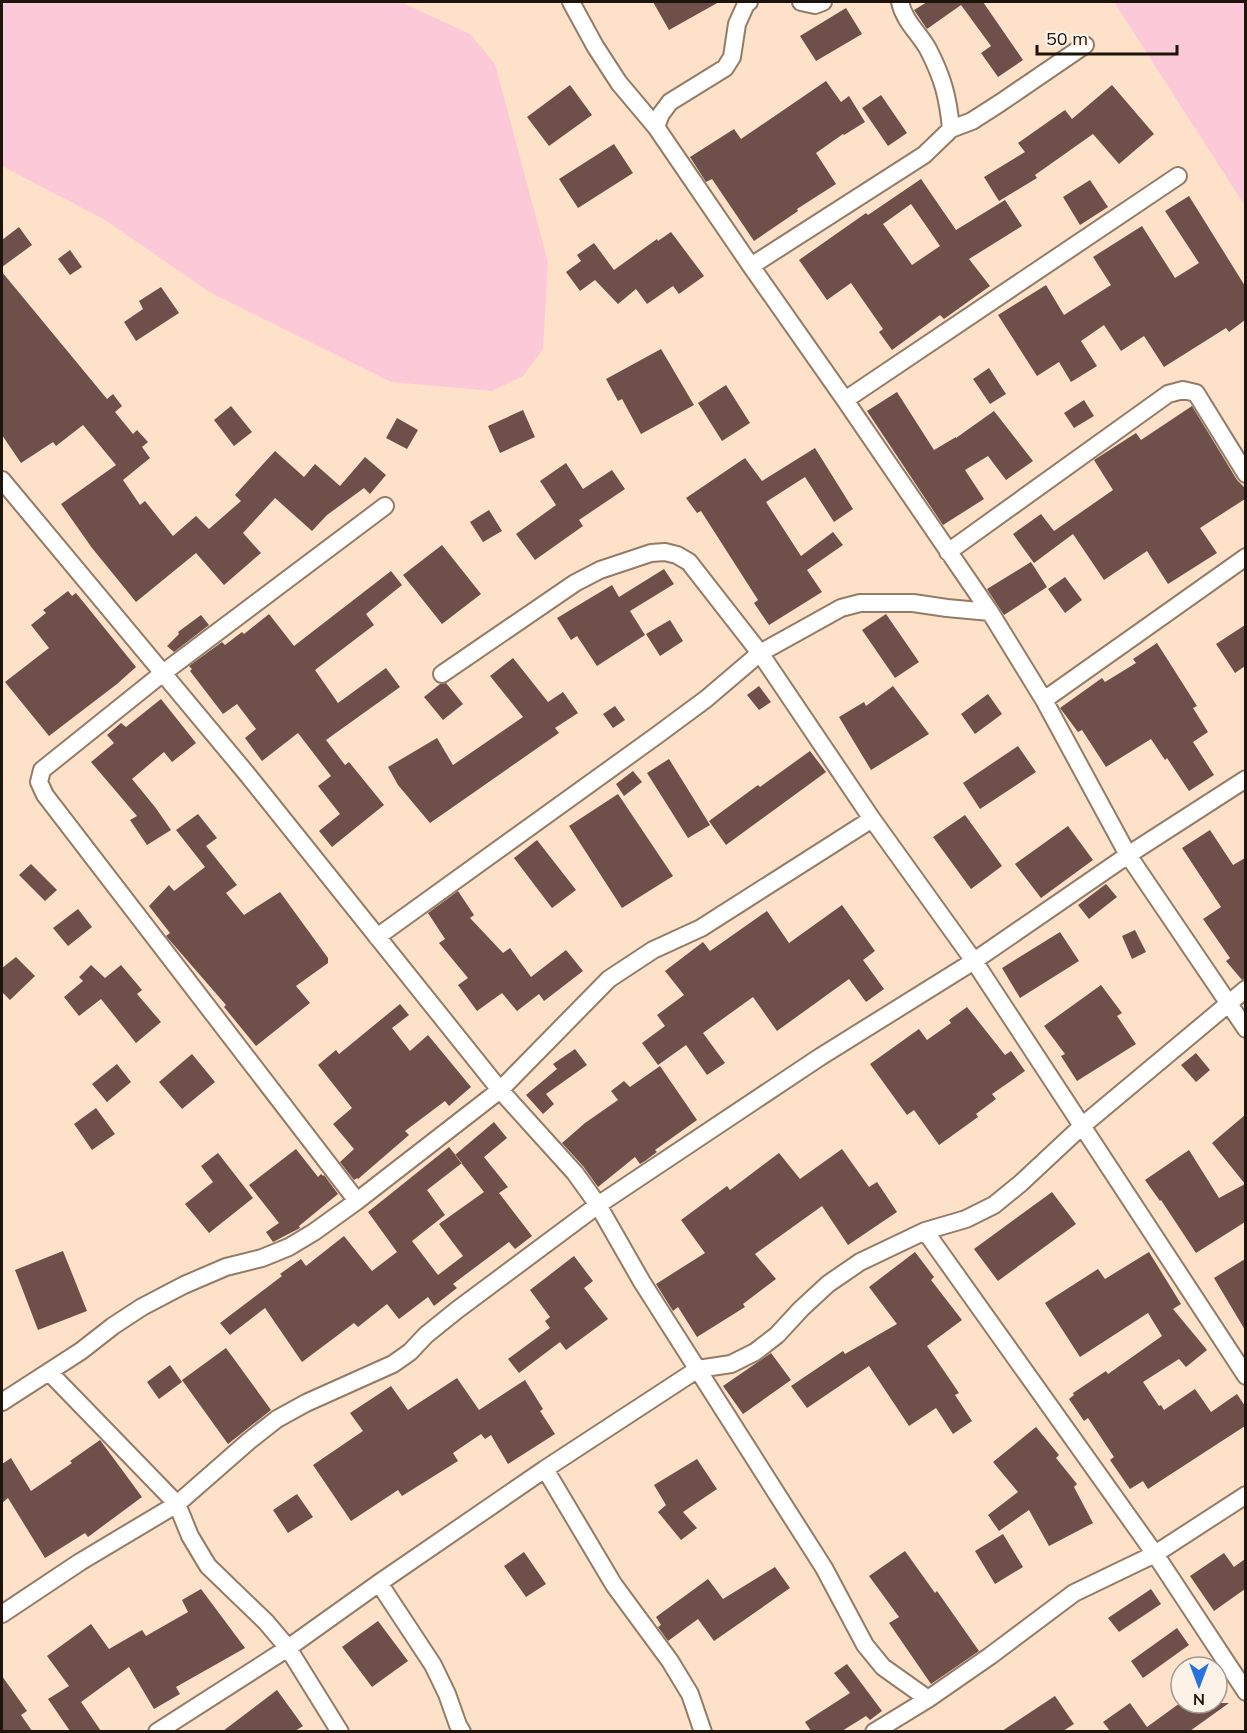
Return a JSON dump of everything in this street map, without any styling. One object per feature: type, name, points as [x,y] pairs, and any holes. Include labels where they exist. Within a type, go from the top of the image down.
[{"type":"street","points":[[571,2],[595,46],[619,82],[656,126],[990,612],[1044,700],[1128,855],[1245,1029]]},
{"type":"street","points":[[656,126],[670,102],[725,68],[732,57],[737,24],[749,2]]},
{"type":"street","points":[[801,2],[814,5],[823,2]]},
{"type":"street","points":[[900,2],[906,18],[927,47],[941,77],[948,100],[951,129]]},
{"type":"street","points":[[751,266],[924,155],[951,129],[972,121],[1000,104],[1085,45]]},
{"type":"street","points":[[845,400],[1178,176]]},
{"type":"street","points":[[948,552],[1168,394],[1183,390],[1196,393],[1245,474]]},
{"type":"street","points":[[2,480],[325,870],[500,1090],[575,1173],[598,1205],[642,1282],[824,1568],[865,1645],[883,1667],[928,1699]]},
{"type":"street","points":[[357,1201],[45,795],[39,782],[42,770],[163,673],[385,506]]},
{"type":"street","points":[[442,674],[575,583],[600,570],[651,553],[665,552],[677,555],[688,562],[760,653],[872,819],[974,961],[1245,1376]]},
{"type":"street","points":[[1044,700],[1245,556]]},
{"type":"street","points":[[376,937],[706,699],[760,653],[841,608],[860,603],[913,603],[947,609],[990,612]]},
{"type":"street","points":[[2,1614],[80,1562],[177,1504],[277,1419],[306,1403],[393,1364],[457,1310],[598,1205],[820,1057],[974,961],[1128,855],[1245,779]]},
{"type":"street","points":[[2,1402],[81,1352],[142,1306],[226,1267],[262,1258],[289,1247],[357,1201],[500,1090],[609,979],[653,950],[701,928],[872,819]]},
{"type":"street","points":[[157,1731],[288,1648],[545,1469],[698,1369],[731,1364],[755,1352],[777,1335],[828,1284],[860,1262],[925,1231],[966,1219],[994,1205],[1082,1126],[1245,989]]},
{"type":"street","points":[[925,1231],[1155,1554],[1245,1692]]},
{"type":"street","points":[[49,1372],[177,1504],[190,1536],[208,1566],[266,1622],[288,1648],[340,1731]]},
{"type":"street","points":[[545,1469],[614,1585],[670,1661],[690,1694],[703,1731]]},
{"type":"street","points":[[874,1731],[928,1699],[1020,1635],[1074,1593],[1155,1554],[1245,1495]]},
{"type":"street","points":[[379,1583],[433,1665],[462,1731]]},
{"type":"shaded area","points":[[2,2],[401,2],[470,34],[495,64],[548,262],[543,349],[523,376],[492,391],[391,382],[211,293],[105,220],[2,166]]},
{"type":"shaded area","points":[[1114,2],[1245,2],[1245,206]]},
{"type":"building","points":[[653,2],[719,2],[669,30]]},
{"type":"building","points":[[927,2],[983,2],[1023,60],[998,77],[981,53],[991,46],[961,5],[927,29],[914,10]]},
{"type":"building","points":[[846,8],[862,34],[816,61],[800,36]]},
{"type":"building","points":[[826,81],[841,102],[849,96],[865,122],[816,153],[836,184],[754,241],[712,179],[706,182],[690,157],[734,129],[741,139]]},
{"type":"building","points":[[570,85],[592,115],[549,146],[527,117]]},
{"type":"building","points":[[1112,85],[1154,134],[1119,164],[1093,134],[1035,175],[1037,178],[999,201],[984,177],[1025,152],[1018,143],[1065,110],[1072,119]]},
{"type":"building","points":[[881,95],[907,133],[888,146],[862,108]]},
{"type":"building","points":[[614,144],[633,173],[578,208],[559,179]]},
{"type":"building","points":[[921,179],[956,230],[1005,200],[1022,226],[969,259],[990,286],[944,319],[940,315],[892,350],[879,332],[883,329],[851,283],[827,300],[799,260],[866,213],[868,215]],"holes":[[[911,204],[940,246],[912,265],[883,224]]]},
{"type":"building","points":[[1090,180],[1108,207],[1080,225],[1063,197]]},
{"type":"building","points":[[1189,196],[1245,286],[1245,320],[1229,332],[1226,328],[1164,367],[1144,336],[1121,351],[1104,325],[1081,341],[1097,366],[1071,382],[1059,362],[1037,376],[998,315],[1046,285],[1064,315],[1111,285],[1093,257],[1142,226],[1175,278],[1199,263],[1165,211]]},
{"type":"building","points":[[19,227],[32,245],[2,267],[2,240]]},
{"type":"building","points":[[671,232],[704,276],[679,294],[673,286],[647,304],[636,289],[618,304],[595,280],[580,291],[566,272],[581,261],[577,255],[594,243],[614,270],[657,239],[658,241]]},
{"type":"building","points":[[70,250],[82,267],[70,275],[58,259]]},
{"type":"building","points":[[2,272],[107,399],[113,394],[122,406],[115,412],[133,434],[137,430],[148,442],[142,447],[150,458],[123,480],[140,505],[145,501],[173,536],[196,516],[209,529],[241,501],[235,495],[275,451],[304,477],[315,464],[340,486],[365,457],[386,475],[370,494],[364,488],[327,515],[312,531],[275,498],[243,533],[261,553],[224,585],[196,553],[136,602],[92,548],[61,504],[116,465],[83,425],[56,446],[53,442],[21,463],[2,435]]},
{"type":"building","points":[[161,287],[179,313],[136,341],[124,322],[143,309],[139,301]]},
{"type":"building","points":[[661,349],[694,405],[641,434],[622,399],[618,401],[606,379]]},
{"type":"building","points":[[989,368],[1006,394],[990,404],[973,379]]},
{"type":"building","points":[[726,385],[750,423],[722,441],[698,403]]},
{"type":"building","points":[[897,392],[934,450],[956,438],[994,411],[1033,461],[1006,480],[988,456],[965,470],[984,499],[943,525],[867,411]]},
{"type":"building","points":[[1084,400],[1094,416],[1074,428],[1064,413]]},
{"type":"building","points":[[231,406],[252,432],[234,446],[214,420]]},
{"type":"building","points":[[1192,406],[1237,480],[1245,488],[1245,499],[1200,528],[1217,553],[1168,584],[1147,551],[1104,580],[1073,534],[1034,563],[1013,534],[1041,514],[1054,531],[1113,490],[1094,460],[1136,433],[1141,440]]},
{"type":"building","points":[[523,410],[535,437],[500,453],[488,426]]},
{"type":"building","points":[[397,418],[418,430],[407,449],[386,438]]},
{"type":"building","points":[[815,448],[853,509],[834,522],[805,477],[766,502],[801,556],[833,532],[843,545],[807,570],[822,592],[769,625],[754,603],[758,600],[701,511],[697,513],[686,498],[745,458],[762,481]]},
{"type":"building","points":[[566,463],[583,489],[612,470],[625,489],[579,520],[583,526],[535,560],[516,534],[556,505],[540,481]]},
{"type":"building","points":[[489,510],[502,531],[483,542],[470,522]]},
{"type":"building","points":[[442,545],[481,594],[442,624],[403,575]]},
{"type":"building","points":[[1031,562],[1047,587],[1004,615],[987,589]]},
{"type":"building","points":[[664,569],[674,584],[630,611],[645,635],[597,666],[577,636],[571,640],[557,618],[612,585],[619,597]]},
{"type":"building","points":[[391,571],[402,585],[366,614],[374,625],[315,670],[338,703],[386,668],[400,687],[326,740],[345,765],[349,762],[384,805],[332,847],[319,831],[340,814],[318,786],[331,776],[298,733],[262,761],[245,738],[256,729],[237,704],[223,714],[190,671],[192,669],[189,666],[222,642],[225,645],[242,632],[244,634],[269,614],[294,646]]},
{"type":"building","points":[[1065,577],[1082,600],[1065,613],[1048,589]]},
{"type":"building","points":[[68,591],[72,596],[76,593],[136,667],[49,736],[5,682],[49,648],[31,625],[46,613],[43,610]]},
{"type":"building","points":[[886,614],[919,662],[895,678],[862,630]]},
{"type":"building","points":[[201,615],[209,625],[174,652],[167,646],[179,634],[178,632]]},
{"type":"building","points":[[670,620],[683,641],[660,656],[646,634]]},
{"type":"building","points":[[1245,625],[1245,666],[1235,673],[1216,644]]},
{"type":"building","points":[[1157,643],[1197,706],[1193,708],[1208,732],[1193,742],[1214,775],[1189,791],[1151,739],[1106,767],[1082,730],[1078,732],[1060,708],[1102,678],[1105,682],[1136,663],[1133,659]]},
{"type":"building","points":[[513,658],[548,702],[563,692],[578,713],[555,728],[559,733],[430,823],[398,785],[388,767],[437,738],[453,765],[523,717],[490,676]]},
{"type":"building","points":[[446,683],[463,704],[443,720],[424,697],[440,684]]},
{"type":"building","points":[[759,686],[771,702],[759,710],[747,695]]},
{"type":"building","points":[[893,686],[929,734],[871,770],[839,717],[864,702],[866,706]]},
{"type":"building","points":[[988,694],[1002,714],[975,734],[961,714]]},
{"type":"building","points":[[161,699],[196,743],[172,762],[164,752],[132,779],[171,830],[147,845],[130,820],[137,816],[91,762],[114,743],[107,735],[121,723],[126,727]]},
{"type":"building","points":[[615,706],[625,720],[613,728],[603,714]]},
{"type":"building","points":[[1018,746],[1036,772],[980,809],[963,783]]},
{"type":"building","points":[[810,751],[826,772],[726,845],[709,821]]},
{"type":"building","points":[[669,759],[710,825],[688,838],[647,773]]},
{"type":"building","points":[[633,771],[642,782],[624,796],[616,784]]},
{"type":"building","points":[[618,794],[673,876],[622,908],[569,826]]},
{"type":"building","points":[[198,814],[217,838],[206,846],[237,885],[226,893],[244,915],[280,892],[328,958],[328,963],[296,986],[310,1003],[256,1046],[224,1007],[226,1005],[166,936],[170,933],[149,906],[169,885],[174,891],[205,867],[176,830]]},
{"type":"building","points":[[965,815],[1002,866],[971,889],[933,837]]},
{"type":"building","points":[[1068,826],[1093,860],[1041,898],[1015,864]]},
{"type":"building","points":[[1210,830],[1233,865],[1245,858],[1245,979],[1242,980],[1226,961],[1230,958],[1203,919],[1221,907],[1182,848]]},
{"type":"building","points":[[537,840],[576,890],[552,908],[514,858]]},
{"type":"building","points":[[31,864],[57,890],[45,901],[19,875]]},
{"type":"building","points":[[1106,884],[1117,897],[1089,919],[1078,905]]},
{"type":"building","points":[[458,891],[474,915],[470,918],[503,953],[510,948],[531,977],[566,950],[583,971],[544,1001],[539,994],[517,1011],[502,993],[477,1011],[458,985],[468,978],[439,943],[445,939],[428,913]]},
{"type":"building","points":[[842,905],[875,951],[863,960],[884,989],[866,1002],[849,979],[777,1031],[753,997],[703,1033],[725,1063],[707,1075],[686,1045],[658,1065],[642,1043],[665,1026],[657,1015],[684,995],[665,971],[703,942],[710,951],[767,911],[789,943]]},
{"type":"building","points":[[78,909],[92,927],[68,946],[53,928]]},
{"type":"building","points":[[1135,930],[1146,952],[1132,959],[1122,936]]},
{"type":"building","points":[[1060,932],[1079,961],[1020,998],[1002,968]]},
{"type":"building","points":[[16,957],[35,976],[10,1000],[2,992],[2,968]]},
{"type":"building","points":[[91,965],[105,978],[121,965],[142,990],[137,994],[161,1022],[136,1043],[101,999],[79,1016],[64,997],[83,981],[79,977]]},
{"type":"building","points":[[1101,985],[1122,1013],[1117,1016],[1136,1044],[1077,1081],[1061,1056],[1065,1054],[1044,1026]]},
{"type":"building","points":[[400,1004],[409,1015],[392,1028],[410,1051],[428,1035],[471,1087],[449,1106],[445,1101],[405,1131],[409,1135],[354,1180],[340,1162],[354,1149],[333,1124],[352,1108],[318,1065],[336,1050],[339,1054]]},
{"type":"building","points":[[967,1007],[1005,1055],[1011,1051],[1025,1071],[992,1094],[996,1099],[976,1114],[978,1117],[939,1145],[914,1110],[907,1115],[870,1064],[919,1029],[927,1040],[951,1023],[949,1020]]},
{"type":"building","points":[[575,1049],[587,1065],[546,1094],[554,1104],[543,1114],[526,1095],[557,1069],[553,1064]]},
{"type":"building","points":[[1196,1053],[1210,1070],[1196,1082],[1181,1065]]},
{"type":"building","points":[[192,1054],[215,1082],[182,1109],[159,1082]]},
{"type":"building","points":[[117,1064],[131,1082],[107,1102],[92,1084]]},
{"type":"building","points":[[660,1066],[697,1120],[655,1150],[657,1152],[645,1161],[640,1164],[635,1157],[598,1187],[562,1143],[585,1123],[618,1100],[611,1091],[624,1081],[630,1087]]},
{"type":"building","points":[[96,1108],[115,1134],[92,1150],[74,1124]]},
{"type":"building","points":[[1245,1115],[1245,1184],[1212,1143]]},
{"type":"building","points":[[494,1122],[507,1138],[484,1157],[508,1187],[499,1193],[532,1236],[515,1249],[509,1242],[453,1284],[457,1288],[434,1306],[428,1297],[399,1319],[387,1304],[358,1327],[354,1323],[302,1362],[265,1308],[230,1335],[220,1323],[301,1259],[306,1266],[344,1236],[372,1271],[397,1252],[368,1212],[449,1147],[455,1155]],"holes":[[[462,1163],[484,1192],[439,1224],[463,1256],[438,1275],[412,1241],[445,1215],[427,1190]]]},
{"type":"building","points":[[296,1149],[318,1177],[321,1174],[324,1175],[338,1194],[299,1226],[300,1228],[273,1242],[266,1232],[279,1223],[249,1185]]},
{"type":"building","points":[[842,1149],[869,1187],[877,1182],[897,1212],[848,1245],[822,1206],[755,1254],[776,1279],[743,1304],[745,1307],[697,1337],[678,1307],[673,1311],[656,1284],[705,1253],[681,1220],[727,1186],[730,1190],[779,1153],[800,1179]]},
{"type":"building","points":[[1189,1150],[1219,1198],[1245,1184],[1245,1222],[1196,1253],[1145,1180]]},
{"type":"building","points":[[218,1153],[253,1198],[209,1233],[185,1204],[213,1182],[201,1166]]},
{"type":"building","points":[[1052,1192],[1076,1224],[998,1281],[974,1249]]},
{"type":"building","points":[[63,1251],[87,1311],[38,1330],[15,1270]]},
{"type":"building","points":[[915,1252],[934,1277],[931,1280],[962,1320],[927,1346],[959,1393],[955,1395],[972,1421],[953,1434],[936,1408],[909,1426],[869,1366],[807,1408],[791,1386],[843,1351],[845,1354],[897,1324],[869,1287]]},
{"type":"building","points":[[1149,1252],[1181,1304],[1173,1309],[1207,1350],[1186,1367],[1179,1359],[1143,1382],[1164,1410],[1195,1389],[1211,1412],[1237,1394],[1245,1406],[1245,1426],[1148,1489],[1143,1481],[1130,1489],[1110,1460],[1114,1457],[1088,1418],[1084,1421],[1069,1399],[1074,1395],[1073,1393],[1106,1371],[1108,1374],[1162,1336],[1148,1313],[1080,1357],[1045,1303],[1098,1269],[1105,1279]]},
{"type":"building","points":[[574,1256],[593,1281],[584,1288],[608,1319],[566,1350],[560,1342],[519,1373],[508,1359],[550,1328],[545,1321],[550,1317],[530,1290]]},
{"type":"building","points":[[1245,1259],[1245,1330],[1214,1278]]},
{"type":"building","points":[[226,1348],[271,1410],[228,1444],[182,1380]]},
{"type":"building","points":[[771,1353],[791,1380],[743,1414],[723,1386]]},
{"type":"building","points":[[170,1365],[182,1382],[159,1399],[147,1382]]},
{"type":"building","points":[[457,1378],[479,1410],[525,1380],[543,1409],[540,1411],[555,1434],[508,1464],[491,1435],[485,1439],[481,1434],[453,1453],[458,1461],[402,1496],[398,1490],[351,1521],[313,1465],[363,1431],[350,1413],[391,1386],[408,1410]]},
{"type":"building","points":[[1036,1427],[1059,1455],[1056,1458],[1077,1484],[1074,1487],[1093,1523],[1049,1546],[1029,1510],[999,1531],[988,1515],[1018,1492],[993,1462]]},
{"type":"building","points":[[100,1440],[142,1497],[88,1537],[85,1533],[45,1558],[8,1498],[2,1503],[2,1464],[11,1458],[31,1491],[72,1463],[70,1461]]},
{"type":"building","points":[[697,1459],[717,1489],[683,1512],[697,1528],[681,1540],[658,1512],[666,1505],[654,1485]]},
{"type":"building","points":[[297,1494],[313,1517],[288,1533],[273,1510]]},
{"type":"building","points":[[1003,1534],[1023,1567],[995,1584],[975,1551]]},
{"type":"building","points":[[905,1551],[935,1593],[937,1591],[979,1651],[931,1684],[889,1623],[899,1617],[869,1576]]},
{"type":"building","points":[[524,1552],[546,1584],[526,1597],[504,1566]]},
{"type":"building","points":[[1224,1553],[1234,1567],[1245,1559],[1245,1589],[1214,1611],[1190,1576]]},
{"type":"building","points":[[775,1567],[790,1588],[714,1641],[698,1619],[668,1641],[658,1627],[661,1625],[656,1617],[708,1579],[723,1599]]},
{"type":"building","points":[[201,1589],[245,1648],[176,1687],[180,1694],[154,1709],[129,1667],[81,1702],[101,1731],[70,1731],[48,1699],[69,1686],[47,1656],[91,1624],[109,1649],[142,1630],[146,1636],[188,1612],[182,1600]]},
{"type":"building","points":[[1151,1589],[1161,1604],[1119,1632],[1108,1618]]},
{"type":"building","points":[[378,1621],[408,1661],[372,1687],[342,1647]]},
{"type":"building","points":[[1177,1628],[1189,1645],[1175,1655],[1169,1655],[1169,1659],[1143,1678],[1131,1661]]},
{"type":"building","points":[[847,1664],[882,1711],[870,1720],[866,1716],[842,1731],[811,1731],[805,1722],[850,1693],[834,1673]]},
{"type":"building","points":[[2,1676],[27,1711],[21,1715],[32,1731],[2,1731]]},
{"type":"building","points":[[277,1690],[303,1726],[295,1731],[223,1731]]},
{"type":"building","points":[[1055,1696],[1074,1724],[1063,1731],[1002,1731]]},
{"type":"building","points":[[1130,1703],[1147,1727],[1169,1711],[1169,1715],[1212,1715],[1190,1731],[1110,1731],[1103,1722]]}]
